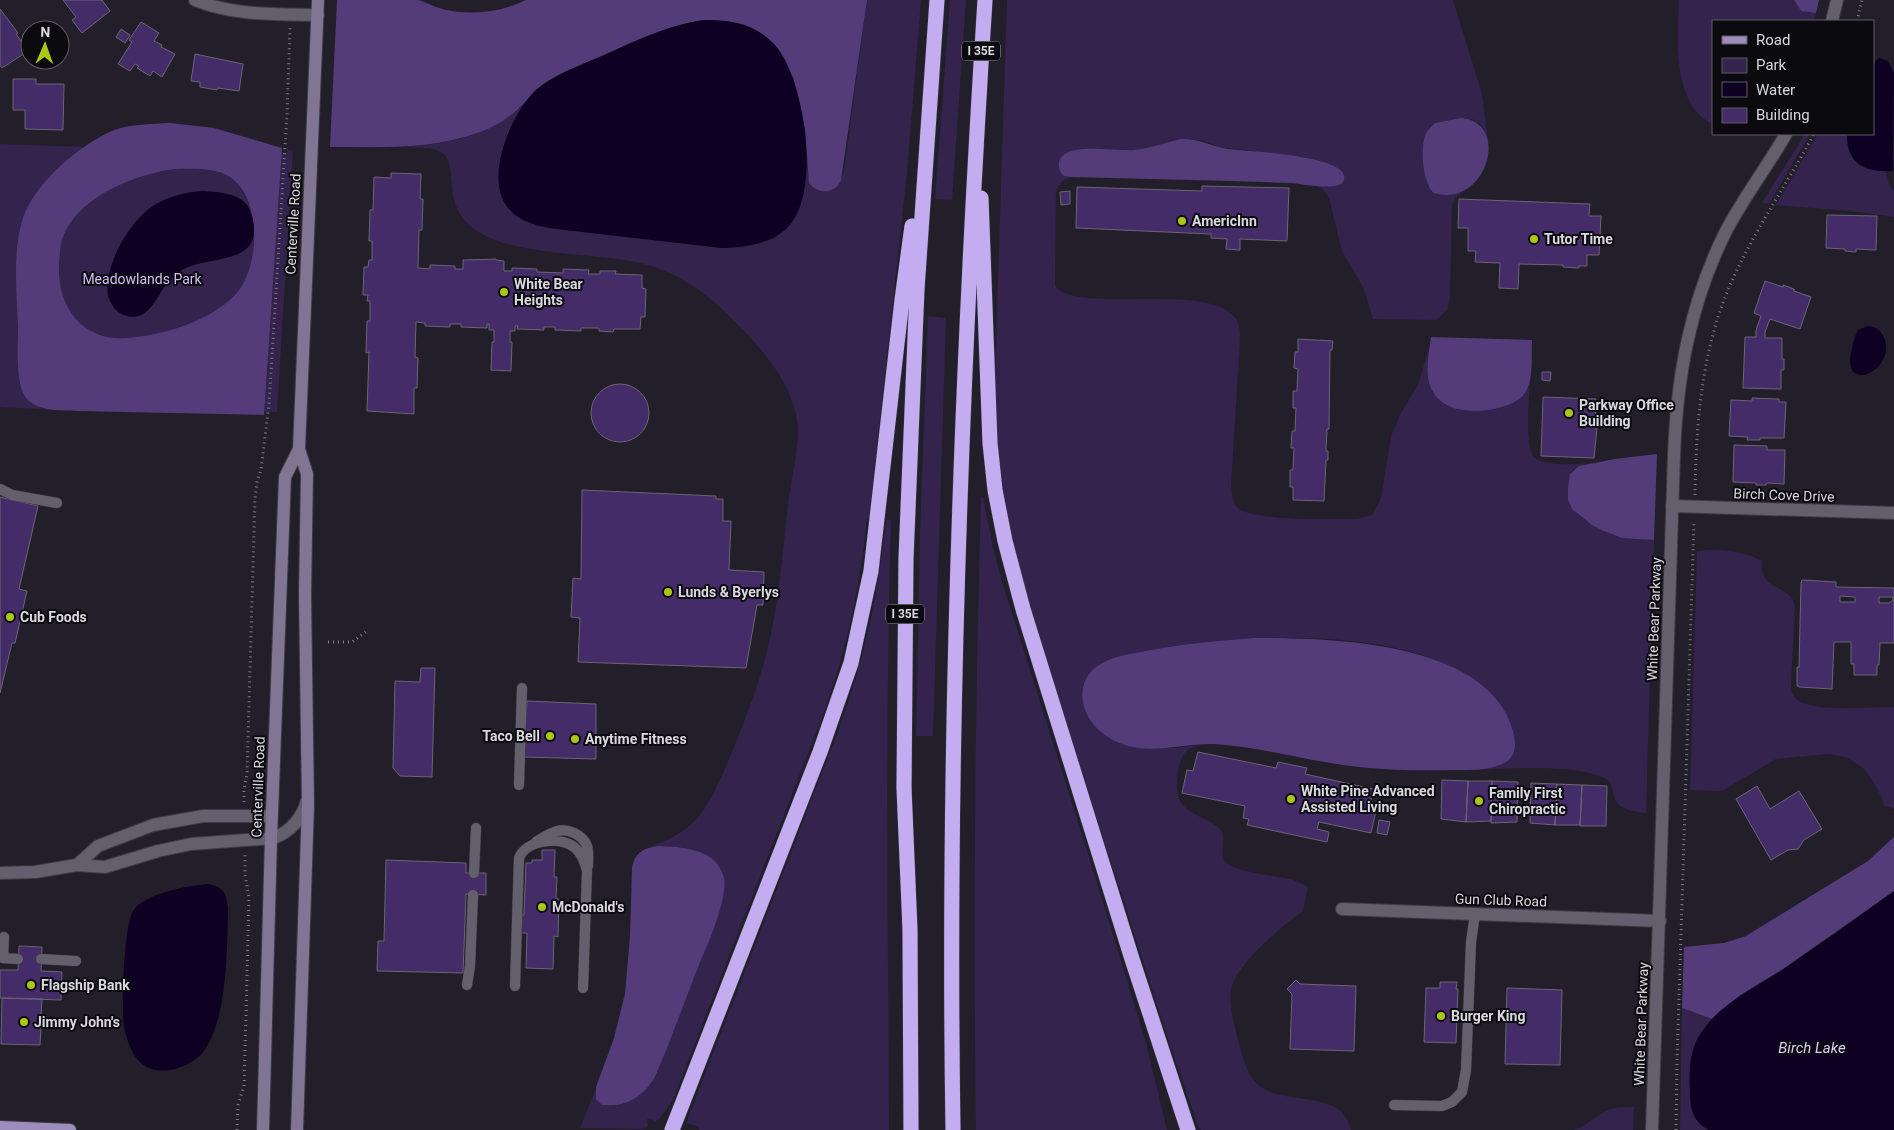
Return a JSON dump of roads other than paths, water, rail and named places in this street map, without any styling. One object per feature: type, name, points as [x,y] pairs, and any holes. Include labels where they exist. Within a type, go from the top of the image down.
[{"type":"highway","name":"I 35E","points":[[912,1130],[910,930],[904,788],[905,615],[913,366],[929,98],[937,0]]},
{"type":"highway","name":"I 35E","points":[[953,1130],[952,842],[956,605],[967,289],[985,0]]},
{"type":"highway","points":[[672,1130],[837,708],[857,640],[874,550],[901,308],[929,98]]},
{"type":"highway","points":[[978,101],[989,426],[993,475],[1001,522],[1023,609],[1129,950],[1188,1130]]},
{"type":"main road","name":"Centerville Road","points":[[297,1130],[308,793],[305,595],[308,474],[299,449],[318,0]]},
{"type":"main road","name":"Centerville Road","points":[[263,1130],[271,838],[285,477],[299,449]]},
{"type":"main road","points":[[0,1128],[70,1130]]},
{"type":"street","points":[[195,0],[216,8],[238,12],[318,15]]},
{"type":"street","points":[[1832,20],[1837,0]]},
{"type":"street","name":"White Bear Parkway","points":[[1652,1130],[1672,506],[1679,385],[1694,312],[1704,282],[1727,231],[1785,135]]},
{"type":"street","name":"Birch Cove Drive","points":[[1672,506],[1894,514]]},
{"type":"street","points":[[0,873],[35,872],[77,865],[105,867],[183,845],[271,838],[280,835],[296,823],[304,809],[308,793]]},
{"type":"street","points":[[77,865],[98,846],[153,825],[203,816],[272,816]]},
{"type":"street","name":"Gun Club Road","points":[[1342,910],[1660,921]]},
{"type":"lane","points":[[0,489],[12,495],[56,504]]},
{"type":"lane","points":[[519,785],[522,688]]},
{"type":"lane","points":[[474,873],[476,828]]},
{"type":"lane","points":[[515,986],[518,862],[523,851],[533,844],[553,842],[573,846],[583,859],[587,880],[583,988]]},
{"type":"lane","points":[[467,985],[470,966],[473,895]]},
{"type":"lane","points":[[1394,1106],[1436,1107],[1448,1105],[1462,1092],[1466,1070],[1471,942],[1475,914]]},
{"type":"lane","points":[[4,937],[3,958],[18,959]]},
{"type":"lane","points":[[41,960],[76,961]]},
{"type":"water","points":[[704,20],[733,22],[758,31],[774,44],[785,60],[794,82],[806,136],[807,165],[804,191],[797,213],[786,229],[764,242],[748,246],[722,248],[549,228],[535,225],[516,216],[506,205],[500,192],[498,177],[500,161],[510,128],[518,113],[536,90],[565,72],[636,41],[663,30]]},
{"type":"water","points":[[1879,58],[1888,61],[1894,73],[1893,171],[1866,168],[1854,159],[1848,144],[1847,135],[1874,135],[1874,63]]},
{"type":"water","points":[[203,191],[231,195],[248,206],[254,230],[251,242],[244,251],[233,256],[194,265],[182,270],[174,276],[143,314],[131,317],[118,312],[113,307],[109,298],[108,283],[114,257],[129,231],[137,220],[156,204],[178,195]]},
{"type":"water","points":[[1868,326],[1877,328],[1881,332],[1885,340],[1886,351],[1876,369],[1868,374],[1861,375],[1854,373],[1851,365],[1851,353],[1858,330]]},
{"type":"water","points":[[207,884],[220,888],[223,891],[228,908],[225,983],[217,1021],[211,1038],[197,1058],[175,1069],[162,1071],[153,1069],[142,1064],[132,1052],[124,1027],[124,968],[130,919],[133,911],[147,899],[167,891]]},
{"type":"water","name":"Birch Lake","points":[[1894,891],[1894,1130],[1709,1130],[1699,1123],[1692,1109],[1690,1098],[1690,1069],[1694,1047],[1709,1022],[1740,996],[1799,959]]},
{"type":"place","name":"AmericInn","points":[[1182,221]]},
{"type":"place","name":"Tutor Time","points":[[1534,239]]},
{"type":"place","name":"White Bear Heights","points":[[504,292]]},
{"type":"place","name":"Parkway Office Building","points":[[1569,413]]},
{"type":"place","name":"Lunds & Byerlys","points":[[668,592]]},
{"type":"place","name":"Cub Foods","points":[[10,617]]},
{"type":"place","name":"Taco Bell","points":[[550,736]]},
{"type":"place","name":"Anytime Fitness","points":[[575,739]]},
{"type":"place","name":"White Pine Advanced Assisted Living","points":[[1291,799]]},
{"type":"place","name":"Family First Chiropractic","points":[[1479,801]]},
{"type":"place","name":"McDonald's","points":[[542,907]]},
{"type":"place","name":"Flagship Bank","points":[[31,985]]},
{"type":"place","name":"Burger King","points":[[1441,1016]]},
{"type":"place","name":"Jimmy John's","points":[[24,1022]]},
{"type":"park label","name":"Meadowlands Park","points":[[142,279]]}]
